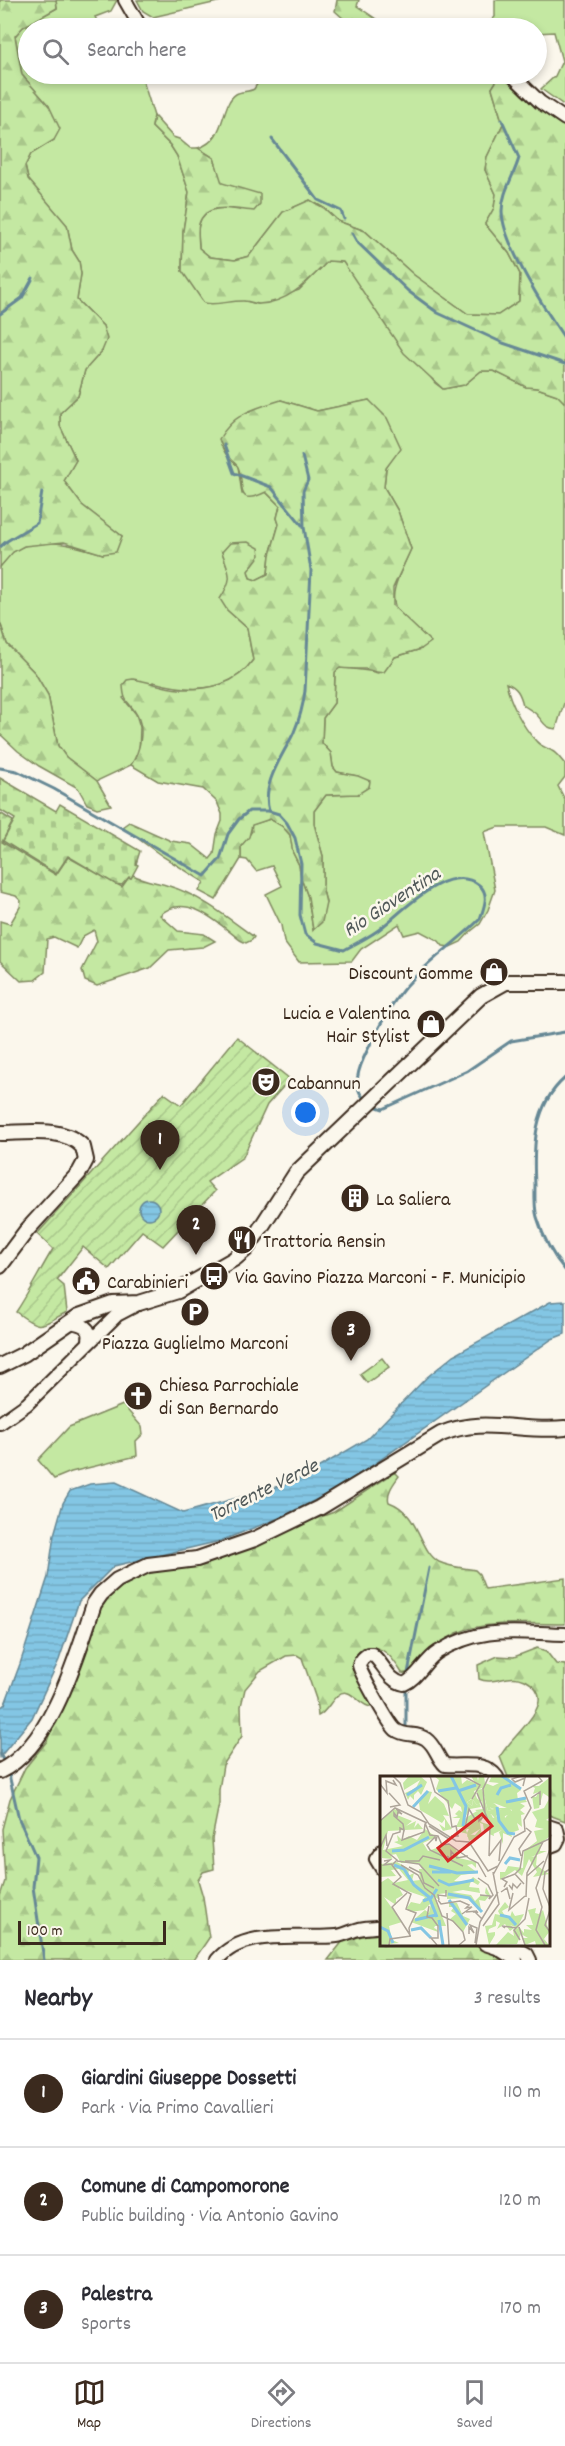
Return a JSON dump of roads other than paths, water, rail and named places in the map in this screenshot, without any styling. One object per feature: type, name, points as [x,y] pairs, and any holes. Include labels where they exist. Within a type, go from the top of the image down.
[{"type":"main road","points":[[0,1366],[24,1354],[75,1319],[113,1304],[139,1303],[184,1288],[234,1259],[246,1249],[296,1173],[364,1110],[466,1009],[489,990],[506,982],[565,982]]},
{"type":"main road","points":[[0,1133],[39,1132],[72,1139],[83,1147],[86,1160],[79,1173],[27,1230],[0,1266]]},
{"type":"main road","points":[[0,1771],[28,1751],[40,1735],[64,1689],[94,1604],[101,1594],[117,1580],[148,1565],[197,1558],[255,1539],[320,1508],[412,1451],[455,1428],[484,1424],[535,1429],[565,1428]]},
{"type":"street","points":[[125,0],[135,18]]},
{"type":"street","points":[[521,84],[540,102],[565,119]]},
{"type":"street","points":[[0,1423],[27,1404],[77,1355],[89,1340],[117,1315],[139,1303]]},
{"type":"street","points":[[75,1319],[88,1329],[89,1340]]},
{"type":"street","points":[[496,1776],[489,1769],[476,1765],[445,1765],[425,1738],[397,1732],[388,1721],[364,1676],[359,1666],[361,1661],[368,1654],[372,1654],[385,1672],[404,1684],[438,1652],[473,1635],[521,1630],[565,1634]]},
{"type":"street","points":[[550,1826],[557,1829],[559,1838],[556,1844],[550,1847]]},
{"type":"street","points":[[217,1960],[223,1953],[233,1948],[270,1936],[340,1936],[360,1928],[380,1926]]},
{"type":"street","points":[[488,1945],[516,1960]]},
{"type":"street","points":[[511,1945],[527,1954],[530,1960]]},
{"type":"water","points":[[149,1199],[156,1202],[159,1209],[156,1216],[149,1219],[142,1216],[139,1209],[142,1202]]},
{"type":"water","points":[[565,1301],[565,1334],[552,1339],[340,1488],[279,1518],[220,1541],[114,1566],[79,1601],[59,1660],[32,1718],[0,1757],[0,1708],[5,1704],[20,1664],[48,1577],[54,1535],[63,1503],[70,1491],[90,1484],[116,1482],[183,1513],[294,1482],[367,1439],[426,1378],[454,1355],[550,1302]]},
{"type":"waterway","points":[[502,120],[519,158],[504,197],[502,211],[504,225],[526,276],[565,339]]},
{"type":"waterway","points":[[272,139],[318,200],[341,211],[344,219]]},
{"type":"waterway","points":[[352,233],[357,242],[408,291],[438,313],[503,343],[565,364]]},
{"type":"waterway","points":[[0,314],[22,298],[33,278]]},
{"type":"waterway","points":[[224,445],[234,473],[271,487],[302,525]]},
{"type":"waterway","points":[[269,811],[267,801],[270,780],[296,727],[305,691],[311,570],[304,527],[303,491],[308,480],[302,456]]},
{"type":"waterway","points":[[0,547],[37,523],[42,492]]},
{"type":"waterway","name":"Rio Gioventina","points":[[0,768],[17,771],[54,789],[205,876],[220,859],[228,834],[239,819],[249,811],[269,811],[279,814],[295,838],[301,864],[300,915],[305,934],[317,943],[344,950],[377,931],[411,902],[439,884],[453,879],[466,879],[479,885],[485,897],[480,919],[411,981],[397,998],[379,1028],[361,1064],[358,1077],[359,1090],[367,1101]]},
{"type":"waterway","name":"Rio Gioventina","points":[[372,1105],[383,1109],[467,1071],[511,1041],[565,1032]]},
{"type":"waterway","name":"Rio Gioventina","points":[[565,1078],[554,1089],[541,1114],[537,1127],[534,1156],[537,1217],[548,1245],[565,1270]]},
{"type":"waterway","points":[[407,1678],[429,1568]]},
{"type":"waterway","points":[[406,1688],[406,1728]]},
{"type":"waterway","points":[[0,1754],[5,1764]]},
{"type":"waterway","points":[[8,1770],[19,1819],[36,1857],[33,1887],[44,1960]]},
{"type":"place","name":"Discount Gomme","points":[[494,972]]},
{"type":"place","name":"Lucia e Valentina Hair Stylist","points":[[431,1024]]},
{"type":"place","name":"Cabannun","points":[[266,1082]]},
{"type":"place","name":"Giardini Giuseppe Dossetti","points":[[160,1170]]},
{"type":"place","name":"La Saliera","points":[[355,1198]]},
{"type":"place","name":"Trattoria Rensin","points":[[242,1240]]},
{"type":"place","name":"Comune di Campomorone","points":[[196,1255]]},
{"type":"place","name":"Via Gavino Piazza Marconi - F. Municipio","points":[[214,1276]]},
{"type":"place","name":"Carabinieri","points":[[86,1281]]},
{"type":"place","name":"Piazza Guglielmo Marconi","points":[[195,1312]]},
{"type":"place","name":"Palestra","points":[[351,1361]]},
{"type":"place","name":"Chiesa Parrochiale di San Bernardo","points":[[138,1396]]},
{"type":"water label","name":"Torrente Verde","points":[[263,1489]]}]
